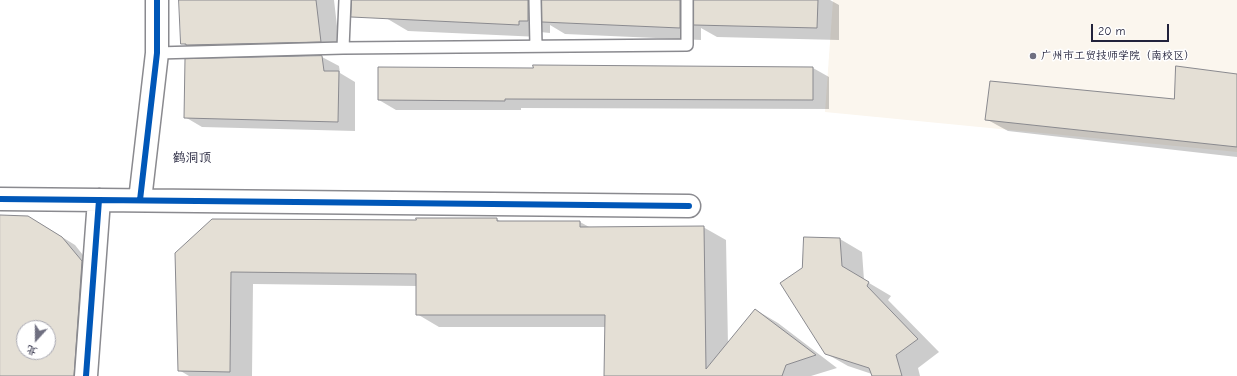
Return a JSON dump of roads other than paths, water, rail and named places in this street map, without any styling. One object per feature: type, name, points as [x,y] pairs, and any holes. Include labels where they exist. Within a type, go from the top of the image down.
[{"type":"street","points":[[140,200],[156,53],[157,0]]},
{"type":"street","points":[[0,199],[689,206]]},
{"type":"street","points":[[86,376],[99,200]]},
{"type":"lane","points":[[342,48],[345,0]]},
{"type":"lane","points":[[535,0],[536,46]]},
{"type":"lane","points":[[156,53],[342,48],[687,45],[687,0]]},
{"type":"place","name":"广州市工贸技师学院（南校区）","points":[[1033,56]]},
{"type":"district","name":"鹤洞顶","points":[[192,158]]}]
